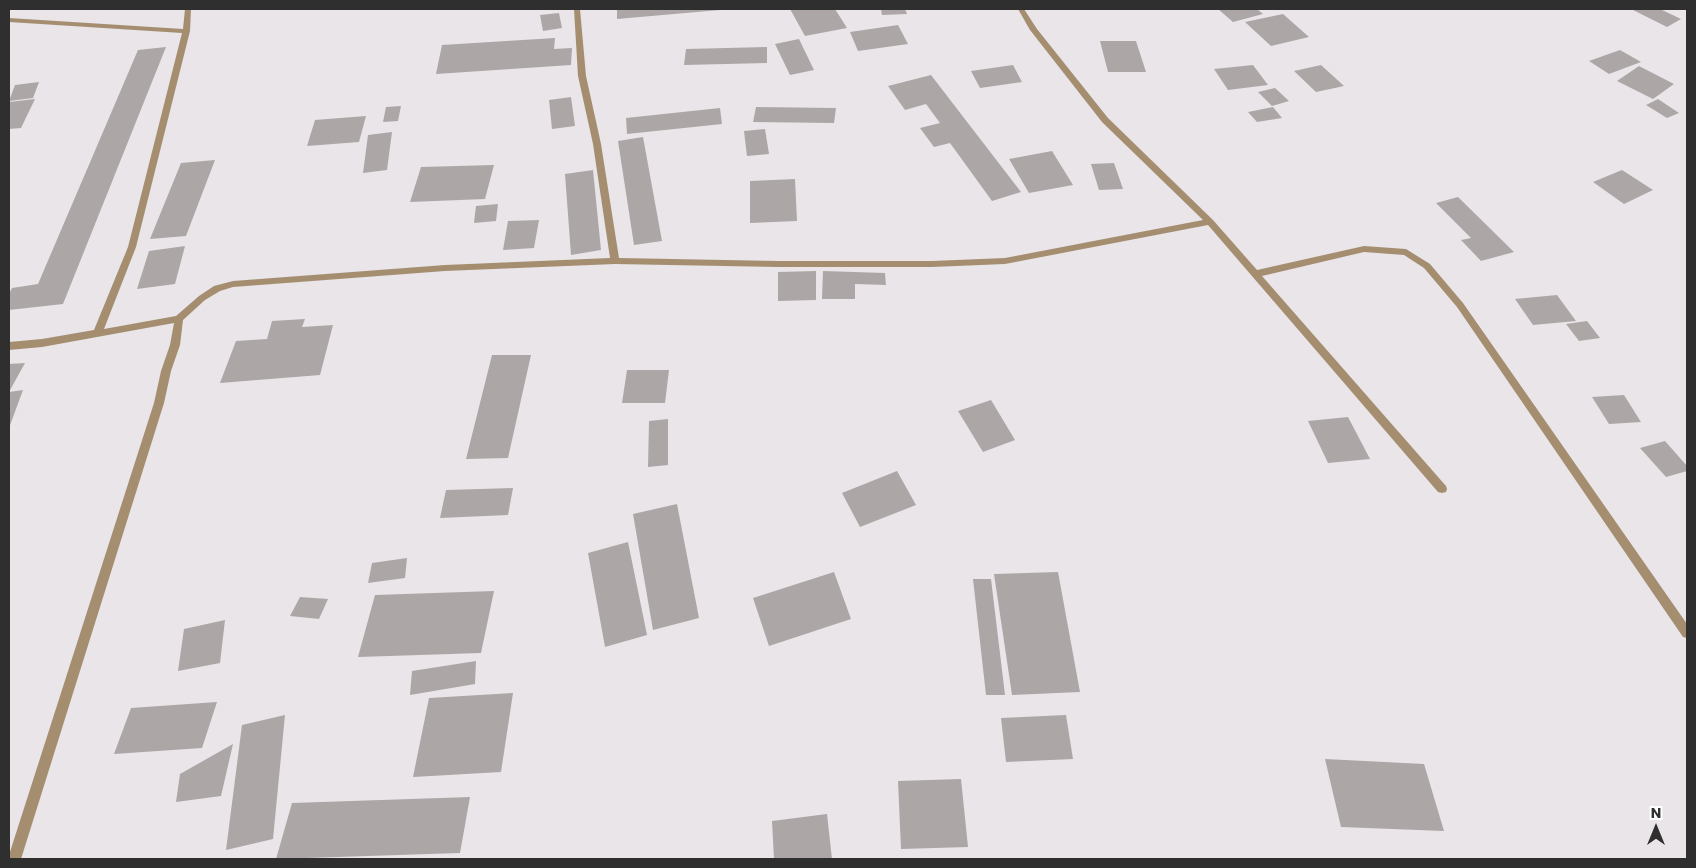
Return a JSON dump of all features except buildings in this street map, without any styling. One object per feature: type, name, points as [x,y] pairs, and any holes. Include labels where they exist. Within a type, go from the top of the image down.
[{"type":"street","points":[[96,334],[132,247],[186,31],[188,9]]},
{"type":"street","points":[[577,9],[582,76],[597,144],[615,261]]},
{"type":"street","points":[[1021,9],[1034,30],[1104,120],[1210,222],[1442,489]]},
{"type":"street","points":[[9,20],[186,31]]},
{"type":"street","points":[[9,346],[96,334],[179,318],[217,288],[233,284],[445,268],[615,261],[932,264],[1005,261],[1210,222]]},
{"type":"street","points":[[1256,274],[1364,249],[1406,252],[1427,266],[1460,305],[1687,633]]},
{"type":"street","points":[[14,859],[159,403],[166,370],[175,345],[179,318]]}]
